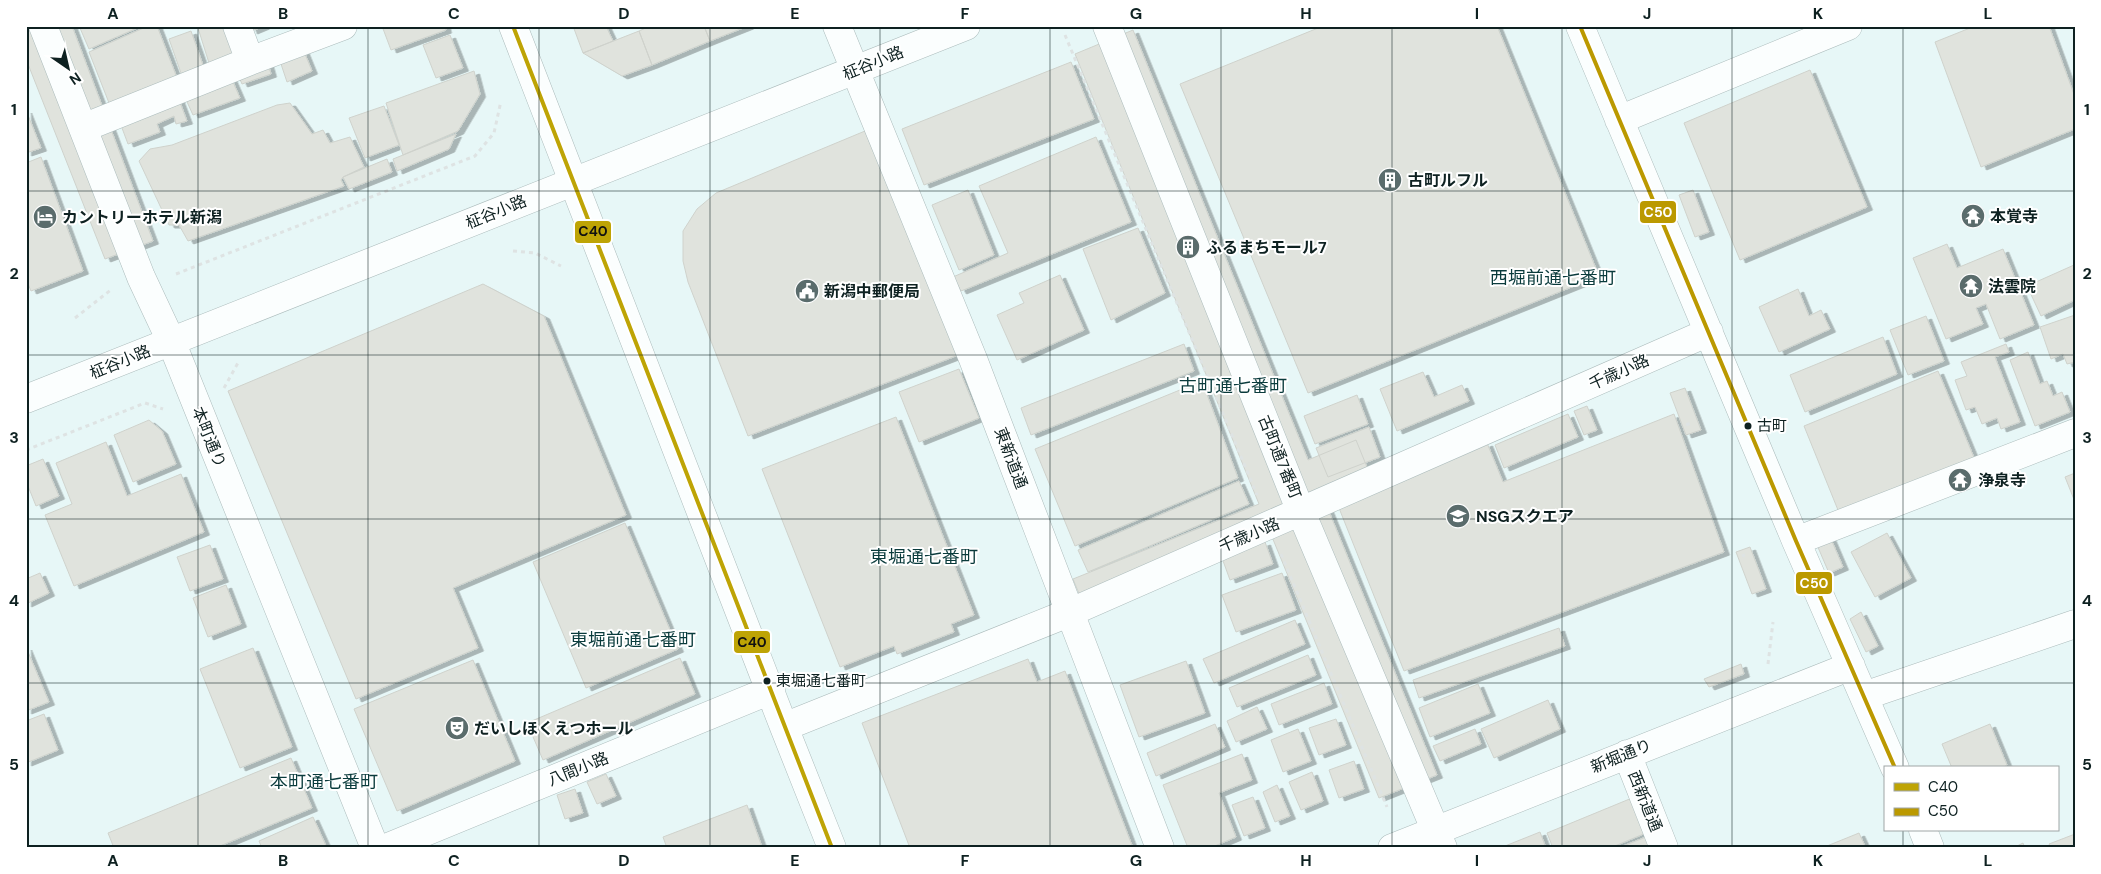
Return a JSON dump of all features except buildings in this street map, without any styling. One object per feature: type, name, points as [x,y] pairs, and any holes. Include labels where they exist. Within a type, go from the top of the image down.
[{"type":"main road","name":"本町通り","points":[[43,26],[141,277],[171,341],[375,848]]},
{"type":"main road","points":[[237,26],[250,61]]},
{"type":"main road","points":[[82,128],[343,26]]},
{"type":"main road","points":[[513,26],[832,848]]},
{"type":"main road","name":"東新道通","points":[[837,26],[973,359],[1160,848]]},
{"type":"main road","name":"柾谷小路","points":[[26,399],[966,26]]},
{"type":"main road","name":"古町通7番町","points":[[1107,26],[1302,512],[1440,839]]},
{"type":"main road","points":[[1580,26],[1796,542],[1894,766]]},
{"type":"main road","points":[[1619,120],[1848,26]]},
{"type":"main road","name":"千歳小路","points":[[784,728],[1071,612],[1709,332]]},
{"type":"main road","points":[[1796,542],[2075,433]]},
{"type":"main road","points":[[1864,696],[2075,624]]},
{"type":"main road","name":"新堀通り","points":[[1392,848],[1440,839],[1627,754],[1851,666]]},
{"type":"main road","name":"八間小路","points":[[386,848],[771,690]]},
{"type":"main road","name":"西新道通","points":[[1627,754],[1664,848]]},
{"type":"main road","points":[[1924,832],[1930,848]]},
{"type":"path","points":[[1066,35],[1260,504]]},
{"type":"path","points":[[170,273],[177,275],[475,156],[494,133],[500,100]]},
{"type":"path","points":[[513,251],[535,253],[560,266]]},
{"type":"path","points":[[26,450],[145,403],[170,412]]},
{"type":"path","points":[[1280,550],[1387,807]]},
{"type":"path","points":[[1767,668],[1773,622]]},
{"type":"transit line","name":"C40","points":[[513,26],[832,848]]},
{"type":"transit line","name":"C50","points":[[1580,26],[1796,541],[1894,766]]},
{"type":"place","name":"古町ルフル","points":[[1390,180]]},
{"type":"place","name":"本覚寺","points":[[1973,216]]},
{"type":"place","name":"カントリーホテル新潟","points":[[45,217]]},
{"type":"place","name":"ふるまちモール7","points":[[1188,247]]},
{"type":"place","name":"法雲院","points":[[1971,286]]},
{"type":"place","name":"新潟中郵便局","points":[[807,291]]},
{"type":"place","name":"古町","points":[[1748,426]]},
{"type":"place","name":"浄泉寺","points":[[1960,480]]},
{"type":"place","name":"NSGスクエア","points":[[1458,516]]},
{"type":"place","name":"東堀通七番町","points":[[767,681]]},
{"type":"place","name":"だいしほくえつホール","points":[[457,728]]},
{"type":"district","name":"西堀前通七番町","points":[[1553,278]]},
{"type":"district","name":"古町通七番町","points":[[1233,386]]},
{"type":"district","name":"東堀通七番町","points":[[924,557]]},
{"type":"district","name":"東堀前通七番町","points":[[633,640]]},
{"type":"district","name":"本町通七番町","points":[[324,782]]}]
